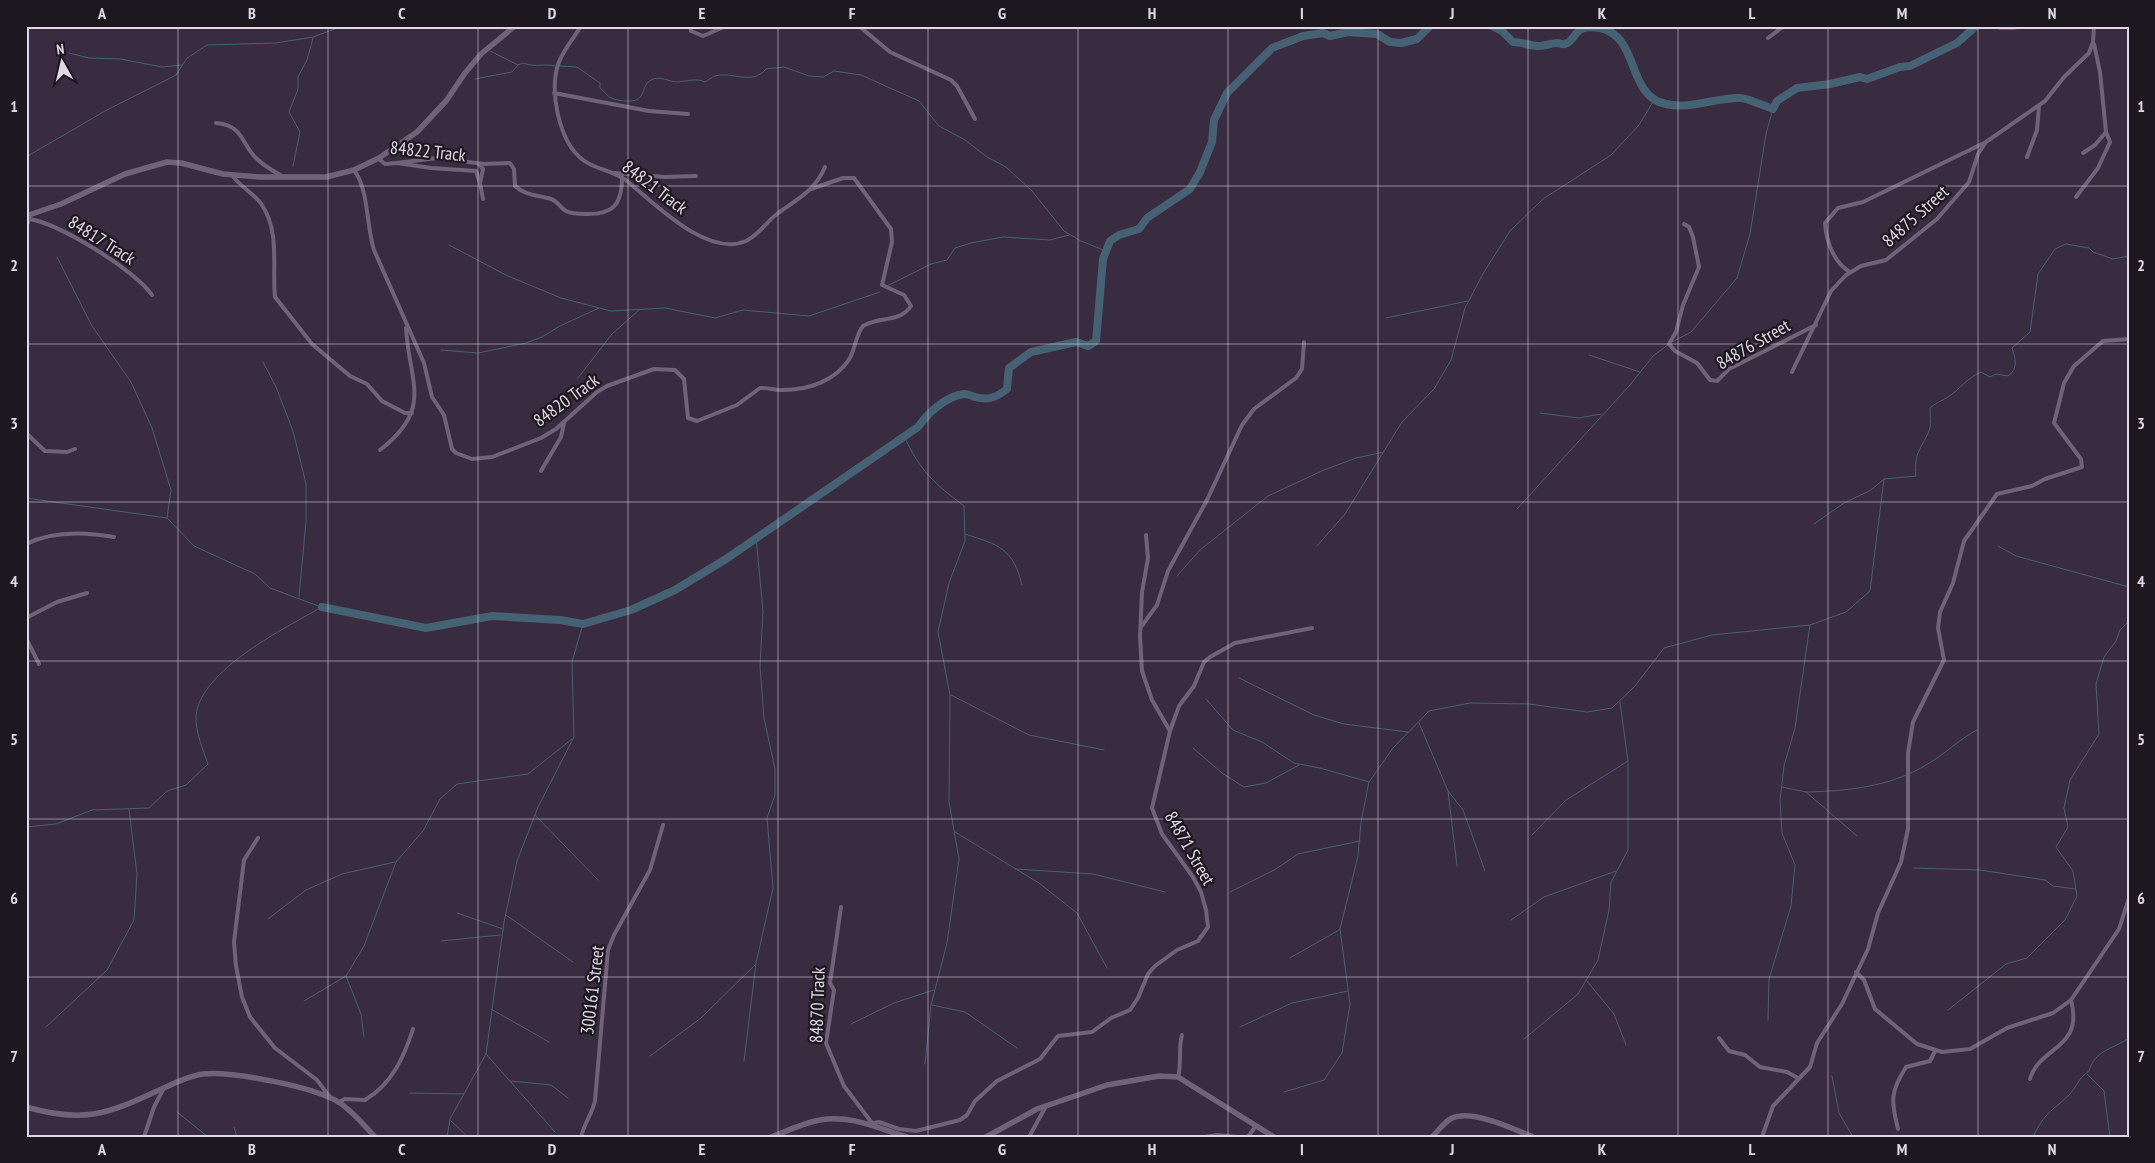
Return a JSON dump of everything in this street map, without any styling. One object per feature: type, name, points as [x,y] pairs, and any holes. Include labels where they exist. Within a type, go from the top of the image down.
[{"type":"street","points":[[26,227],[29,217],[125,174],[168,162],[181,163],[232,175],[326,177],[354,170],[378,158],[416,132],[431,119],[481,54],[515,26]]},
{"type":"street","name":"84821 Track","points":[[580,26],[559,61],[554,93],[563,133],[575,151],[588,163],[622,177],[654,206],[689,230],[724,244],[738,243],[753,237],[770,220],[811,189],[818,182],[825,167]]},
{"type":"street","points":[[690,26],[691,31],[702,36],[726,26]]},
{"type":"street","points":[[859,26],[890,52],[951,80],[957,86],[975,119]]},
{"type":"street","points":[[1768,38],[1784,26]]},
{"type":"street","points":[[2076,196],[2098,168],[2110,145],[2106,132],[2100,72],[2093,42],[2094,26]]},
{"type":"street","name":"84875 Street","points":[[1792,372],[1831,292],[1839,280],[1861,266],[1886,260],[1937,219],[1969,182],[1978,154],[1986,142],[2046,101],[2064,77],[2089,53],[2093,42]]},
{"type":"street","points":[[554,93],[649,111],[688,114]]},
{"type":"street","points":[[2028,158],[2037,130],[2038,106]]},
{"type":"street","points":[[216,123],[238,131],[258,160],[282,176]]},
{"type":"street","points":[[2084,153],[2095,145],[2106,132]]},
{"type":"street","points":[[1850,272],[1841,267],[1834,256],[1827,236],[1825,223],[1832,213],[1838,208],[1863,202],[1986,142]]},
{"type":"street","name":"84822 Track","points":[[378,158],[386,164],[397,163],[442,169],[471,170],[478,174],[483,199]]},
{"type":"street","points":[[397,163],[437,158],[477,164],[510,163],[514,169],[515,186],[526,193],[556,202],[568,212],[602,214],[612,208],[619,199],[622,177]]},
{"type":"street","points":[[477,164],[483,170],[480,183]]},
{"type":"street","name":"84820 Track","points":[[354,170],[360,178],[363,188],[369,233],[406,325],[424,363],[432,397],[444,415],[452,448],[456,453],[472,458],[492,457],[541,438],[564,423],[597,392],[607,386],[654,369],[675,370],[682,375],[687,389],[688,418],[697,421],[738,405],[760,388],[783,390],[816,386],[840,369],[849,360],[863,326],[879,320],[901,317],[911,306],[904,295],[882,285],[892,242],[891,229],[878,214],[860,184],[854,178],[849,177],[811,189]]},
{"type":"street","points":[[615,173],[664,177],[696,176]]},
{"type":"street","points":[[232,175],[241,187],[258,200],[267,214],[273,241],[275,296],[280,304],[312,344],[344,371],[367,384],[382,401],[405,413],[412,412]]},
{"type":"street","name":"84817 Track","points":[[29,217],[49,223],[78,238],[137,278],[152,295]]},
{"type":"street","name":"84876 Street","points":[[1684,224],[1688,227],[1693,237],[1699,267],[1683,305],[1676,332],[1669,344],[1675,351],[1697,363],[1710,380],[1717,381],[1729,369],[1816,325]]},
{"type":"street","points":[[380,450],[393,440],[412,412],[415,396],[406,325]]},
{"type":"street","points":[[1762,1137],[1773,1106],[1810,1067],[1817,1043],[1842,1004],[1868,949],[1878,913],[1903,854],[1908,829],[1907,771],[1910,730],[1916,714],[1944,660],[1939,638],[1940,612],[1956,574],[1964,541],[1997,494],[2032,486],[2045,479],[2082,467],[2081,459],[2054,424],[2064,383],[2074,366],[2097,344],[2103,341],[2129,339]]},
{"type":"street","points":[[1141,627],[1157,605],[1168,570],[1202,508],[1242,425],[1254,410],[1296,378],[1302,369],[1304,342]]},
{"type":"street","points":[[540,471],[561,437],[564,423]]},
{"type":"street","points":[[26,433],[45,451],[67,452],[75,449]]},
{"type":"street","points":[[26,544],[48,536],[65,534],[114,537]]},
{"type":"street","points":[[1146,535],[1148,548],[1142,592],[1139,646],[1144,681],[1152,700],[1164,717],[1170,731]]},
{"type":"street","points":[[26,618],[63,600],[87,593]]},
{"type":"street","name":"84871 Street","points":[[870,1123],[878,1122],[899,1129],[916,1131],[941,1126],[964,1118],[975,1101],[997,1081],[1040,1059],[1058,1036],[1092,1032],[1111,1018],[1130,1010],[1138,998],[1148,974],[1155,966],[1177,950],[1198,941],[1204,935],[1208,921],[1201,892],[1193,877],[1162,834],[1152,808],[1170,731],[1179,706],[1194,686],[1204,662],[1210,657],[1235,643],[1312,628]]},
{"type":"street","points":[[26,638],[39,664]]},
{"type":"street","name":"300161 Street","points":[[581,1137],[584,1126],[592,1116],[596,1101],[608,950],[614,935],[650,870],[664,825]]},
{"type":"street","points":[[258,838],[244,860],[234,942],[242,997],[250,1017],[261,1031],[290,1061],[317,1080],[330,1098]]},
{"type":"street","points":[[1856,972],[1864,980],[1872,1003],[1881,1015],[1917,1044],[1935,1051],[1952,1052],[1970,1049],[2007,1028],[2054,1013],[2071,1000],[2119,929],[2129,898]]},
{"type":"street","name":"84870 Track","points":[[841,907],[830,984],[834,990],[826,1043],[844,1086],[870,1123]]},
{"type":"street","points":[[2030,1079],[2036,1066],[2058,1048],[2069,1034],[2074,1015],[2071,1000]]},
{"type":"street","points":[[339,1102],[345,1099],[365,1100],[387,1082],[402,1058],[413,1029]]},
{"type":"street","points":[[1178,1077],[1182,1064],[1180,1045],[1182,1035]]},
{"type":"street","points":[[1719,1038],[1728,1051],[1745,1055],[1760,1067],[1787,1072],[1798,1078]]},
{"type":"street","points":[[1898,1129],[1892,1100],[1896,1085],[1908,1065],[1930,1061],[1935,1051]]},
{"type":"street","points":[[26,1108],[75,1117],[101,1114],[202,1074],[221,1075],[306,1089],[330,1098],[339,1102],[361,1121],[375,1137]]},
{"type":"street","points":[[986,1137],[1017,1118],[1046,1106],[1124,1080],[1159,1076],[1178,1077],[1255,1127],[1274,1137]]},
{"type":"street","points":[[144,1137],[151,1114],[164,1088]]},
{"type":"street","points":[[1029,1137],[1046,1106]]},
{"type":"street","points":[[1432,1137],[1450,1119],[1460,1116],[1481,1118],[1533,1137]]},
{"type":"street","points":[[771,1137],[819,1120],[830,1119],[870,1123],[908,1137]]},
{"type":"street","points":[[1248,1137],[1255,1127]]},
{"type":"street","points":[[1205,1137],[1217,1134],[1237,1137]]},
{"type":"waterway","points":[[26,157],[105,111],[176,75],[187,58],[207,45],[276,43],[313,37],[343,26]]},
{"type":"waterway","points":[[322,607],[426,628],[492,616],[560,620],[583,624],[631,610],[675,590],[726,559],[918,427],[932,411],[944,402],[957,395],[967,394],[984,399],[1000,394],[1007,389],[1009,368],[1031,352],[1076,342],[1088,346],[1096,341],[1103,259],[1110,241],[1119,235],[1139,229],[1147,218],[1190,189],[1200,172],[1212,142],[1214,120],[1227,93],[1272,48],[1303,36],[1323,33],[1330,36],[1348,32],[1377,34],[1390,42],[1401,43],[1417,39],[1430,26]]},
{"type":"waterway","points":[[1492,26],[1502,31],[1513,42],[1539,46],[1555,43],[1565,44],[1584,28],[1600,28],[1613,33],[1622,42],[1638,79],[1644,90],[1653,99],[1666,104],[1685,105],[1741,98],[1773,109],[1777,101],[1797,88],[1830,84],[1860,77],[1867,79],[1900,67],[1910,66],[1957,43],[1976,26]]},
{"type":"waterway","points":[[2001,26],[2014,26]]},
{"type":"waterway","points":[[293,166],[300,132],[289,112],[298,89],[298,77],[307,60],[313,38]]},
{"type":"waterway","points":[[490,51],[518,65],[523,63],[555,66]]},
{"type":"waterway","points":[[69,53],[89,58],[120,59],[162,67],[182,65]]},
{"type":"waterway","points":[[475,79],[512,72],[518,65]]},
{"type":"waterway","points":[[560,66],[577,67],[600,83],[600,88],[610,97],[627,101],[639,99],[647,83],[658,78],[675,82],[695,80],[705,82],[715,76],[722,75],[755,77],[766,69],[784,67],[809,76],[823,77],[834,71],[861,75],[919,101],[939,126],[965,140],[987,157],[1006,167],[1032,191],[1064,231],[1081,241],[1106,251]]},
{"type":"waterway","points":[[1317,546],[1345,514],[1402,422],[1434,389],[1451,360],[1465,308],[1484,272],[1510,231],[1543,199],[1611,155],[1639,125],[1654,100]]},
{"type":"waterway","points":[[1672,342],[1691,332],[1737,278],[1750,234],[1766,134],[1773,109]]},
{"type":"waterway","points":[[887,286],[931,264],[947,260],[955,248],[971,243],[1003,237],[1050,240],[1069,235]]},
{"type":"waterway","points":[[1284,1092],[1324,1080],[1342,1053],[1350,1004],[1340,929],[1358,856],[1361,822],[1369,782],[1393,748],[1429,711],[1470,703],[1529,704],[1587,712],[1612,708],[1635,686],[1664,648],[1712,635],[1810,625],[1846,612],[1870,591],[1884,479],[1916,476],[1917,455],[1930,428],[1930,408],[1932,406],[1948,397],[1981,372],[1990,377],[1996,374],[2008,376],[2014,370],[2015,363],[2012,348],[2030,332],[2038,274],[2055,249],[2066,244],[2089,248],[2093,252],[2113,259],[2129,256]]},
{"type":"waterway","points":[[449,245],[508,276],[561,298],[611,311],[665,308],[715,318],[743,310],[809,316],[880,292]]},
{"type":"waterway","points":[[57,257],[92,326],[131,382],[152,428],[171,490],[167,518]]},
{"type":"waterway","points":[[1386,318],[1468,301]]},
{"type":"waterway","points":[[441,350],[478,353],[526,343],[542,337],[560,326],[599,308]]},
{"type":"waterway","points":[[578,378],[612,334],[639,310]]},
{"type":"waterway","points":[[1517,509],[1630,385],[1653,356],[1669,344]]},
{"type":"waterway","points":[[1589,355],[1640,372]]},
{"type":"waterway","points":[[263,362],[276,387],[293,431],[306,484],[306,521],[299,597]]},
{"type":"waterway","points":[[1540,413],[1579,418],[1601,414]]},
{"type":"waterway","points":[[904,436],[929,476],[964,506],[965,541],[949,583],[938,632],[950,695],[949,802],[959,859],[947,943],[931,1005],[925,1064]]},
{"type":"waterway","points":[[1177,576],[1200,550],[1268,496],[1324,470],[1356,458],[1384,452]]},
{"type":"waterway","points":[[1814,524],[1844,503],[1871,490],[1884,479]]},
{"type":"waterway","points":[[26,498],[167,518],[194,546],[255,574],[270,588],[321,607]]},
{"type":"waterway","points":[[965,534],[987,541],[1003,550],[1014,563],[1022,585]]},
{"type":"waterway","points":[[744,1061],[756,963],[773,888],[767,818],[775,795],[775,769],[764,718],[760,666],[763,611],[756,537]]},
{"type":"waterway","points":[[1998,546],[2016,556],[2129,587]]},
{"type":"waterway","points":[[26,827],[56,824],[92,810],[149,808],[167,791],[186,785],[208,764],[198,734],[196,716],[201,699],[212,683],[247,652],[287,626],[322,607]]},
{"type":"waterway","points":[[1948,1010],[2006,964],[2027,958],[2065,920],[2077,896],[2073,871],[2056,847],[2068,827],[2064,808],[2070,780],[2099,734],[2096,684],[2104,657],[2116,641],[2120,630],[2129,621]]},
{"type":"waterway","points":[[447,1137],[450,1119],[486,1054],[504,922],[517,861],[538,807],[574,737],[572,662],[583,624]]},
{"type":"waterway","points":[[1768,1020],[1769,979],[1791,906],[1795,865],[1782,833],[1780,801],[1784,766],[1795,728],[1810,625]]},
{"type":"waterway","points":[[1239,678],[1314,715],[1344,724],[1408,732]]},
{"type":"waterway","points":[[951,695],[1029,735],[1104,750]]},
{"type":"waterway","points":[[1206,699],[1233,730],[1262,742],[1294,763],[1320,768],[1369,782]]},
{"type":"waterway","points":[[1524,1039],[1578,994],[1598,960],[1609,910],[1611,882],[1628,850],[1628,761],[1620,702]]},
{"type":"waterway","points":[[1419,723],[1448,791],[1457,866]]},
{"type":"waterway","points":[[1806,792],[1852,789],[1898,778],[1933,761],[1977,730]]},
{"type":"waterway","points":[[304,1001],[346,976],[364,946],[396,862],[423,831],[440,799],[457,784],[528,774],[572,739]]},
{"type":"waterway","points":[[1193,748],[1222,773],[1244,787],[1266,783],[1299,765]]},
{"type":"waterway","points":[[1532,835],[1566,800],[1628,761]]},
{"type":"waterway","points":[[1782,787],[1806,792],[1857,836]]},
{"type":"waterway","points":[[1448,791],[1463,810],[1485,871]]},
{"type":"waterway","points":[[46,1027],[107,970],[134,920],[137,874],[129,809]]},
{"type":"waterway","points":[[535,815],[598,880]]},
{"type":"waterway","points":[[955,832],[1039,883],[1077,913],[1107,968]]},
{"type":"waterway","points":[[1230,892],[1276,869],[1298,854],[1360,841]]},
{"type":"waterway","points":[[268,919],[306,890],[342,874],[395,862]]},
{"type":"waterway","points":[[1914,868],[1980,870],[2045,880],[2053,886],[2075,889]]},
{"type":"waterway","points":[[1015,869],[1093,874],[1165,892]]},
{"type":"waterway","points":[[1511,920],[1544,897],[1616,871]]},
{"type":"waterway","points":[[457,913],[503,929]]},
{"type":"waterway","points":[[506,915],[573,962]]},
{"type":"waterway","points":[[1290,958],[1339,930]]},
{"type":"waterway","points":[[441,941],[500,935]]},
{"type":"waterway","points":[[650,1056],[701,1018],[755,965]]},
{"type":"waterway","points":[[346,976],[361,1014],[364,1037]]},
{"type":"waterway","points":[[1586,980],[1614,1014],[1626,1045]]},
{"type":"waterway","points":[[851,1024],[894,1003],[934,990]]},
{"type":"waterway","points":[[1240,1027],[1292,1003],[1348,991]]},
{"type":"waterway","points":[[932,1005],[965,1012],[1017,1048]]},
{"type":"waterway","points":[[491,1009],[549,1042]]},
{"type":"waterway","points":[[2033,1137],[2045,1117],[2069,1095],[2100,1054],[2129,1038]]},
{"type":"waterway","points":[[486,1054],[555,1132]]},
{"type":"waterway","points":[[2087,1074],[2104,1091],[2110,1137]]},
{"type":"waterway","points":[[1832,1076],[1839,1113],[1853,1137]]},
{"type":"waterway","points":[[511,1081],[551,1085],[568,1098]]},
{"type":"waterway","points":[[410,1093],[464,1094]]},
{"type":"waterway","points":[[177,1112],[208,1137]]},
{"type":"waterway","points":[[450,1120],[468,1137]]},
{"type":"waterway","points":[[234,1127],[237,1137]]}]
